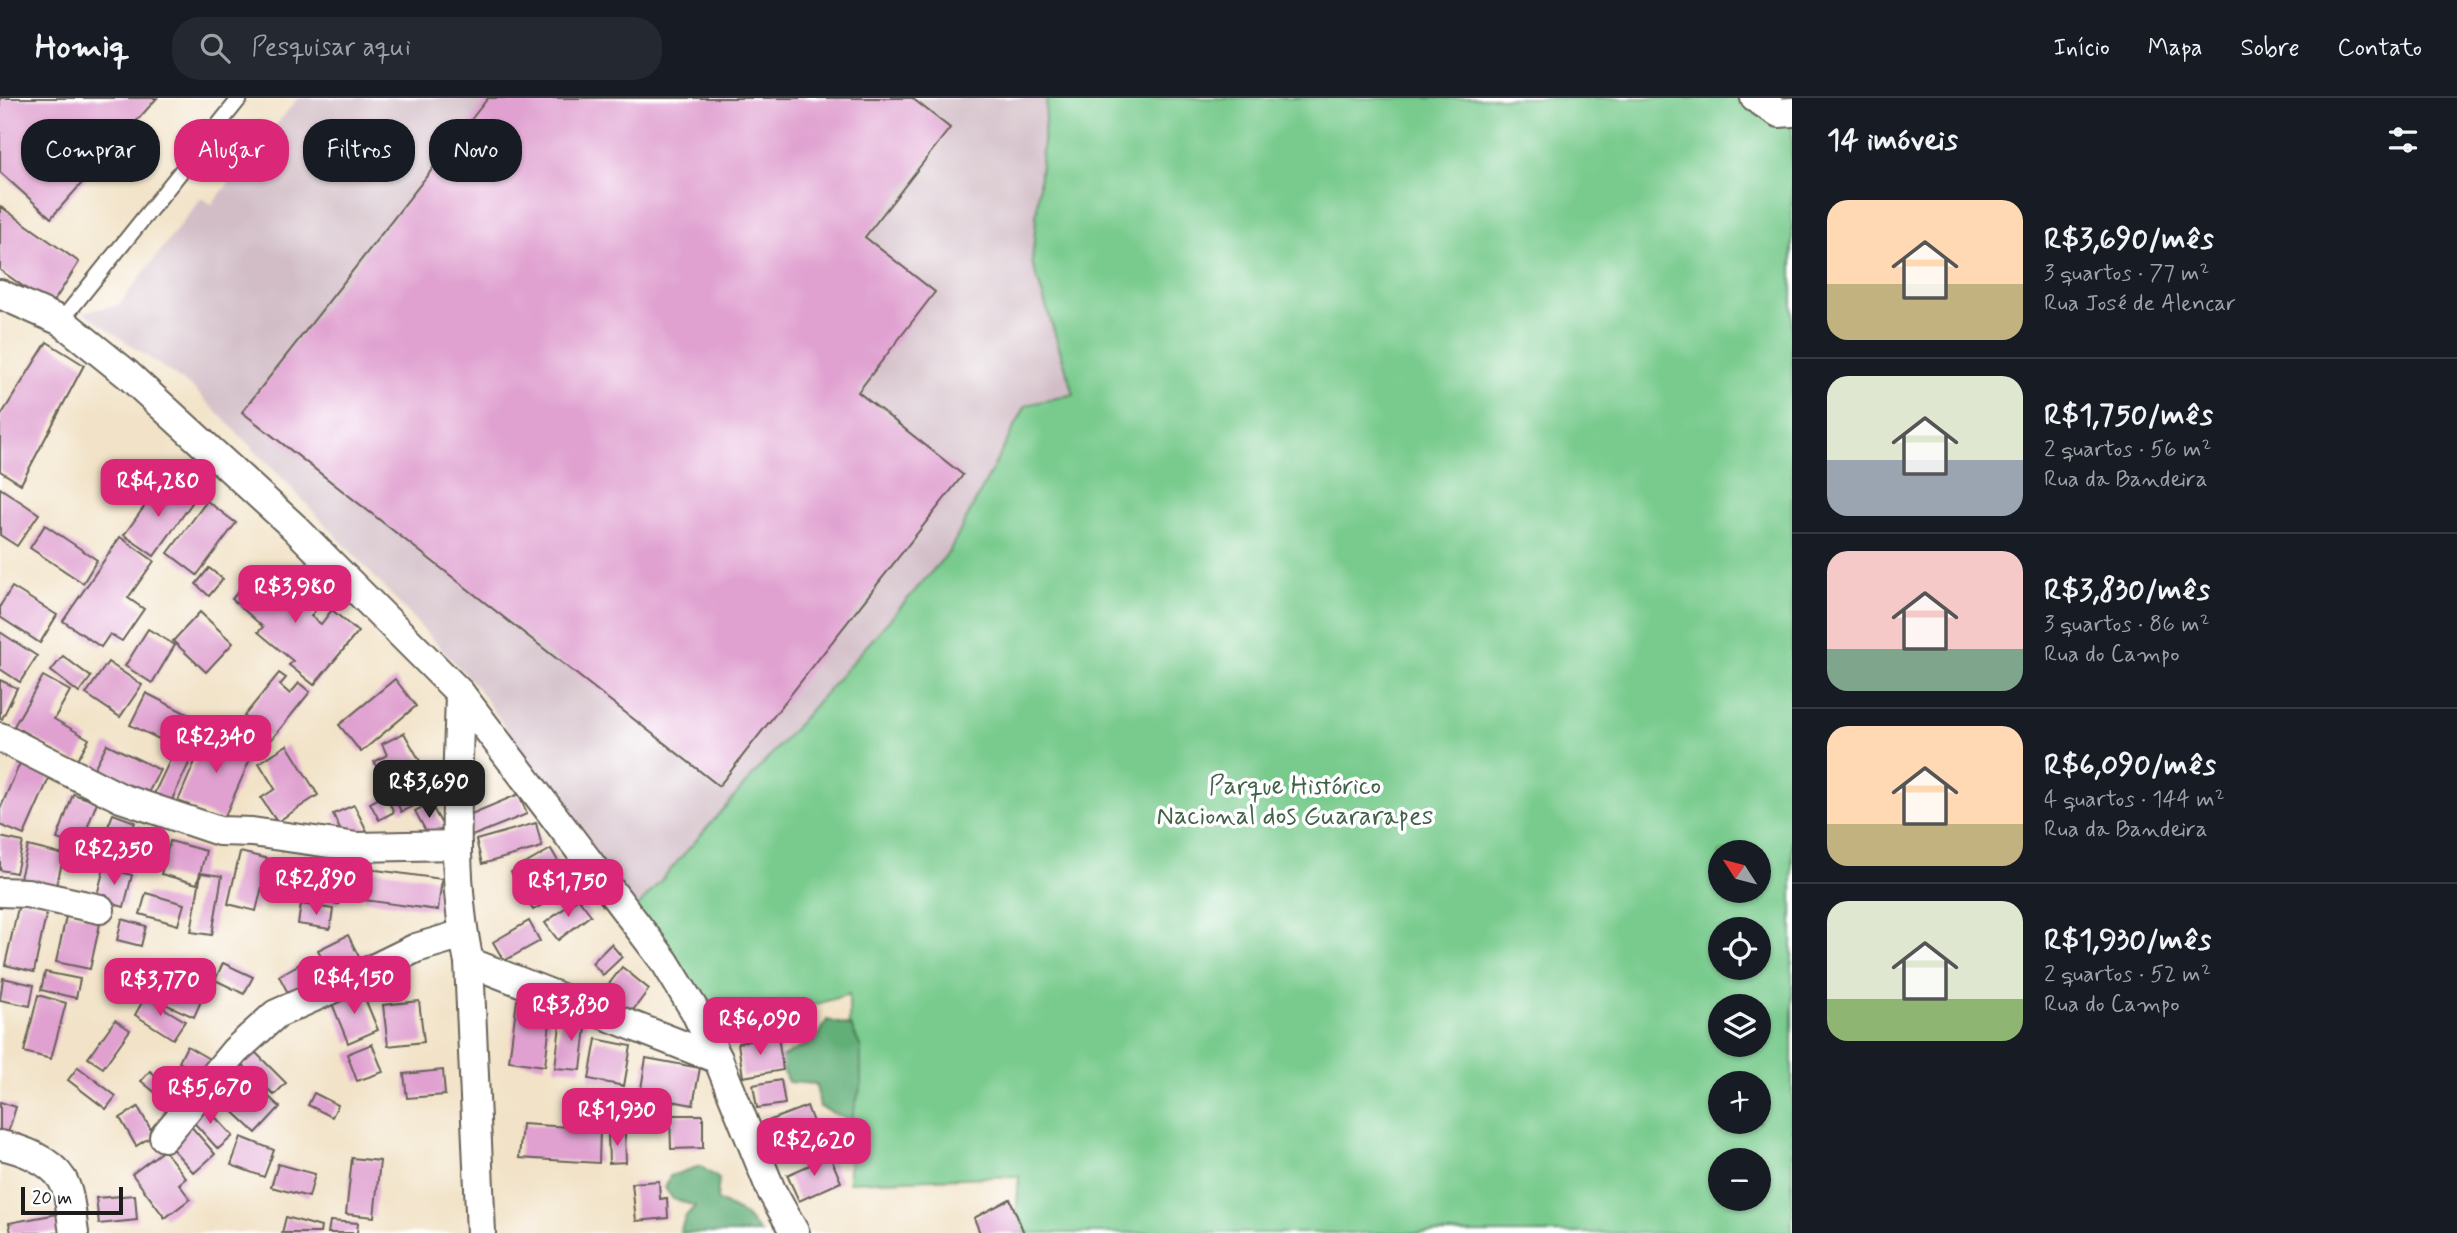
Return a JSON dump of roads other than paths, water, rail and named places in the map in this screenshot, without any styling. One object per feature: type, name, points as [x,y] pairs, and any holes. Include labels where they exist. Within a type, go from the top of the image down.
[{"type":"street","points":[[1755,98],[1779,113],[1792,112]]},
{"type":"street","points":[[0,294],[61,321],[127,374],[294,527],[460,693],[665,962],[695,1011],[718,1059],[771,1190],[795,1233]]},
{"type":"street","points":[[460,693],[457,845],[466,948],[481,1233]]},
{"type":"street","points":[[0,737],[121,798],[219,831],[252,832],[357,846],[457,845]]},
{"type":"street","points":[[0,892],[27,893],[100,909]]},
{"type":"street","points":[[164,1137],[235,1051],[276,1014],[416,947],[466,948],[718,1059]]},
{"type":"street","points":[[0,1145],[15,1148],[41,1160],[61,1178],[68,1198],[74,1233]]},
{"type":"lane","points":[[61,321],[240,98]]},
{"type":"park label","name":"Parque Histórico Nacional dos Guararapes","points":[[1295,802]]}]
